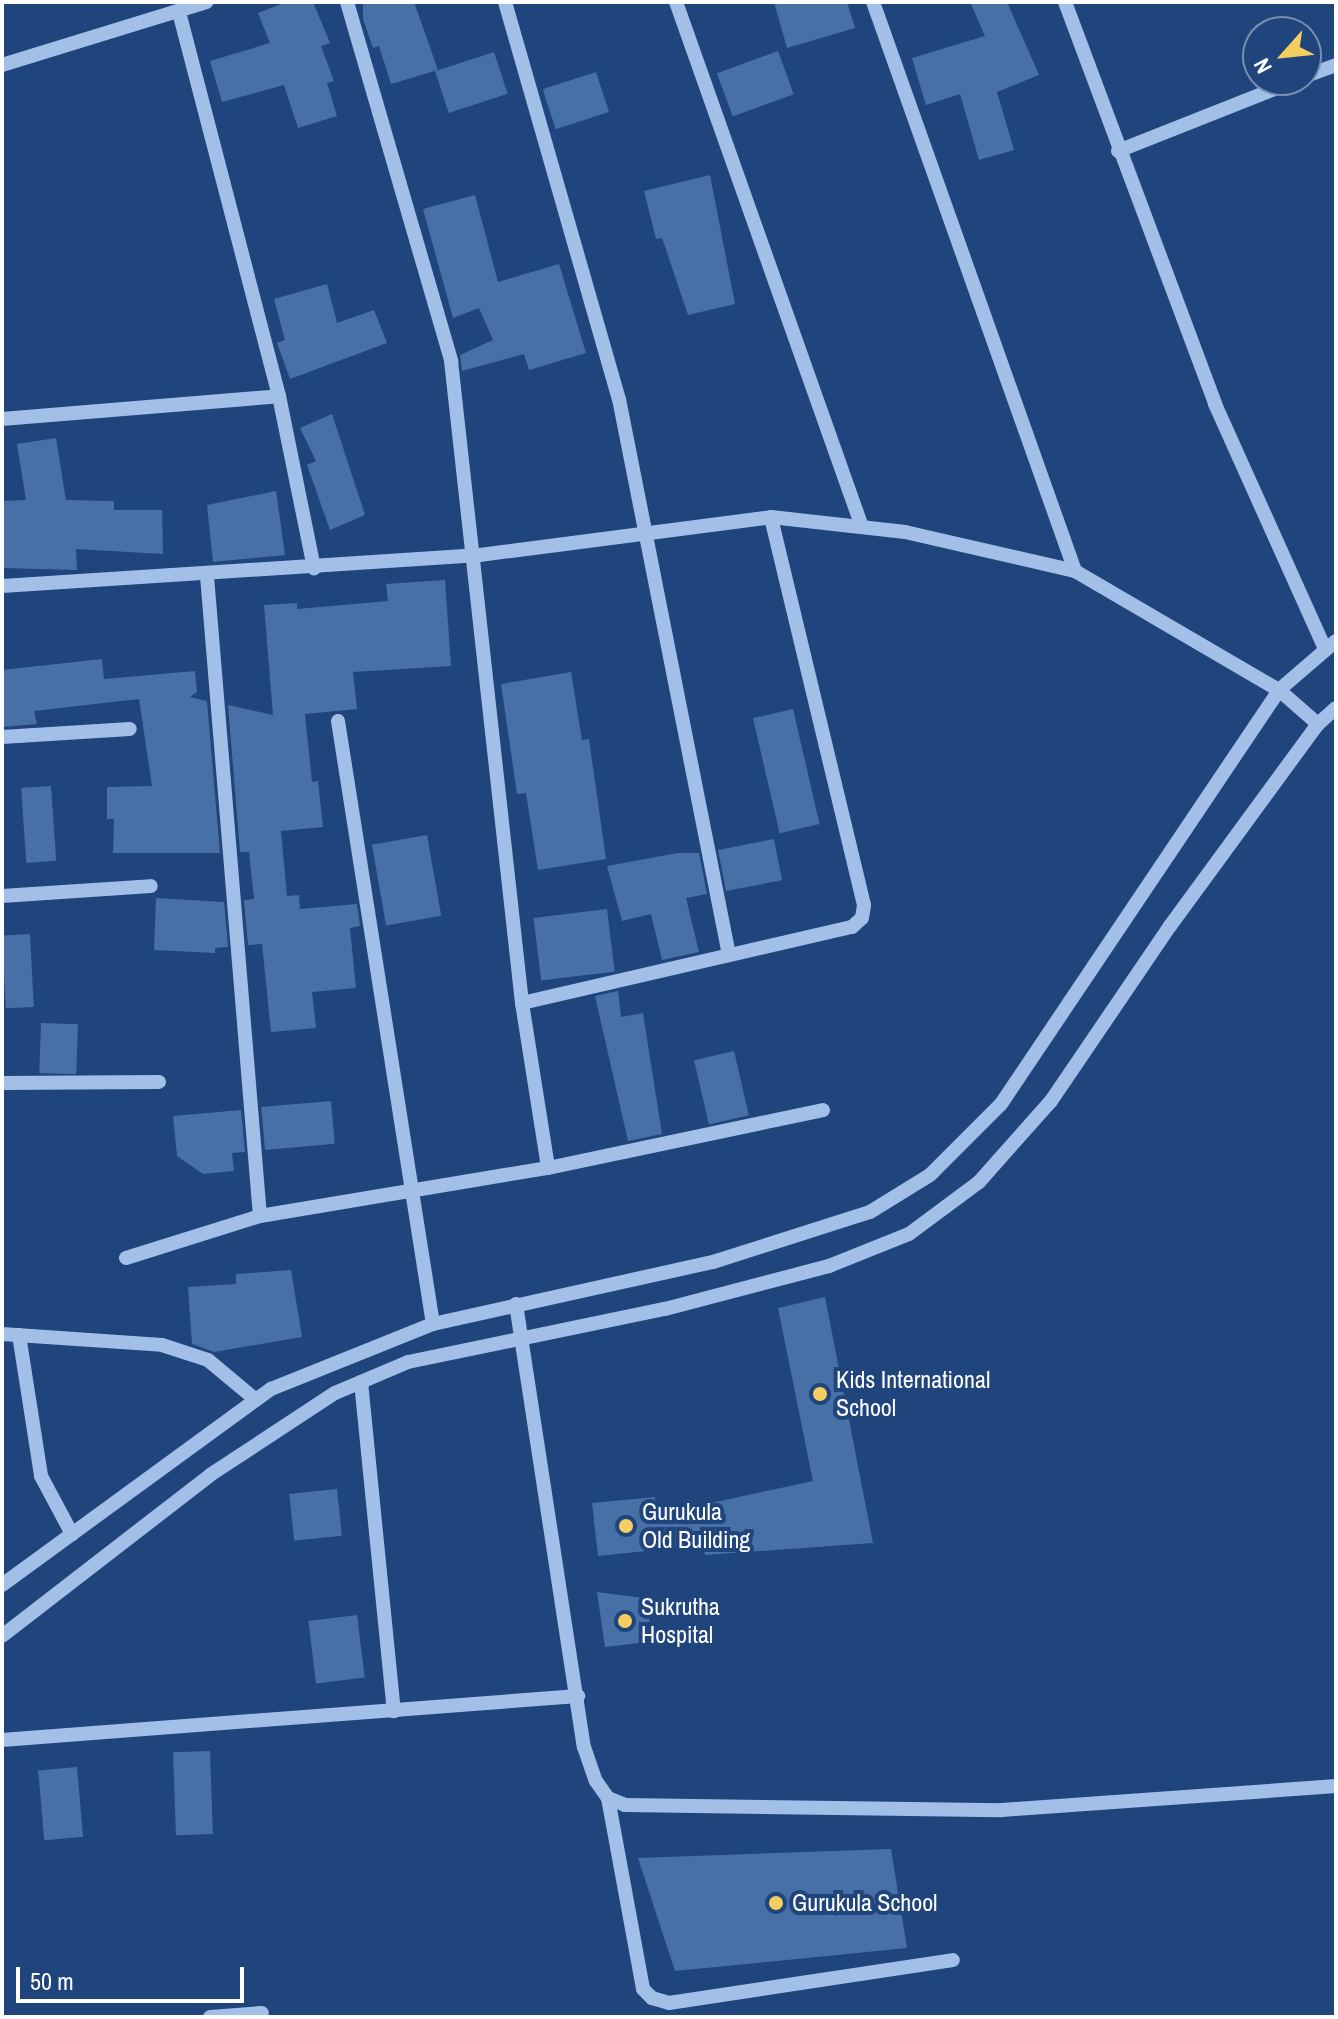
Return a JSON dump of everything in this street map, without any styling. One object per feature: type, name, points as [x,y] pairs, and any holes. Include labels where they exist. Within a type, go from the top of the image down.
[{"type":"street","points":[[2,65],[207,2]]},
{"type":"street","points":[[347,2],[451,361],[522,1003],[548,1168]]},
{"type":"street","points":[[505,2],[619,399],[729,955]]},
{"type":"street","points":[[676,2],[862,527]]},
{"type":"street","points":[[873,2],[1075,571]]},
{"type":"street","points":[[2,1585],[271,1389],[433,1324],[713,1262],[870,1212],[930,1175],[1001,1104],[1279,690],[1330,644],[1215,404],[1118,151],[1065,2]]},
{"type":"street","points":[[179,12],[279,396],[314,568]]},
{"type":"street","points":[[1118,151],[1257,96]]},
{"type":"street","points":[[2,419],[279,396]]},
{"type":"street","points":[[522,1003],[852,927],[862,918],[864,905],[771,517]]},
{"type":"street","points":[[2,586],[207,576],[472,556],[643,531],[771,517],[905,532],[1075,571],[1279,690],[1318,724]]},
{"type":"street","points":[[207,576],[260,1216]]},
{"type":"street","points":[[2,1636],[269,1433],[361,1382],[408,1362],[665,1309],[829,1266],[909,1234],[979,1182],[1051,1101],[1318,724],[1336,708]]},
{"type":"street","points":[[338,721],[409,1191],[433,1324]]},
{"type":"street","points":[[2,737],[130,729]]},
{"type":"street","points":[[2,896],[151,886]]},
{"type":"street","points":[[2,1083],[159,1082]]},
{"type":"street","points":[[126,1258],[260,1216],[548,1168],[823,1110]]},
{"type":"street","points":[[516,1304],[584,1747],[596,1781],[608,1798],[643,1989],[652,1998],[669,2003],[953,1960]]},
{"type":"street","points":[[2,1334],[162,1345],[208,1360],[256,1400]]},
{"type":"street","points":[[19,1335],[41,1476],[72,1534]]},
{"type":"street","points":[[361,1382],[394,1711]]},
{"type":"street","points":[[2,1740],[578,1696]]},
{"type":"street","points":[[608,1798],[625,1805],[1002,1810],[1336,1786]]},
{"type":"street","points":[[210,2017],[262,2013]]},
{"type":"building","points":[[286,2],[313,2],[330,43],[321,46],[334,81],[327,83],[337,116],[298,128],[284,85],[222,102],[210,61],[270,43],[258,13]]},
{"type":"building","points":[[363,2],[414,2],[438,70],[391,84],[379,46],[373,48],[363,19]]},
{"type":"building","points":[[774,2],[847,2],[855,28],[787,48]]},
{"type":"building","points":[[970,2],[1007,2],[1039,75],[997,92],[1014,150],[979,160],[960,94],[926,105],[912,58],[985,36]]},
{"type":"building","points":[[778,51],[794,94],[733,116],[717,73]]},
{"type":"building","points":[[494,52],[508,94],[449,113],[435,71]]},
{"type":"building","points":[[596,72],[609,112],[556,129],[543,89]]},
{"type":"building","points":[[710,175],[735,304],[688,315],[662,238],[656,239],[644,191]]},
{"type":"building","points":[[475,195],[498,282],[559,264],[586,353],[529,370],[524,354],[462,371],[460,355],[493,340],[479,308],[453,318],[423,209]]},
{"type":"building","points":[[327,284],[337,323],[374,310],[387,343],[290,379],[277,343],[285,340],[274,299]]},
{"type":"building","points":[[332,414],[365,515],[330,530],[307,465],[316,461],[300,428]]},
{"type":"building","points":[[56,438],[66,500],[114,501],[114,510],[162,510],[163,554],[76,549],[77,570],[2,568],[2,501],[26,500],[17,444]]},
{"type":"building","points":[[276,491],[285,555],[213,562],[207,505]]},
{"type":"building","points":[[445,580],[451,666],[353,672],[357,709],[305,714],[312,782],[318,781],[323,827],[281,831],[287,896],[299,895],[300,909],[357,904],[360,926],[350,928],[356,988],[312,992],[316,1028],[271,1032],[262,944],[248,945],[244,900],[254,899],[249,852],[240,852],[228,705],[273,715],[264,605],[297,603],[297,609],[388,601],[386,584]]},
{"type":"building","points":[[102,659],[104,679],[195,671],[197,692],[190,697],[207,701],[220,853],[113,853],[114,819],[107,819],[107,787],[152,786],[139,699],[34,711],[37,724],[2,727],[2,670]]},
{"type":"building","points":[[571,672],[582,740],[589,739],[606,859],[538,870],[526,793],[517,794],[501,684]]},
{"type":"building","points":[[793,709],[820,824],[780,833],[753,718]]},
{"type":"building","points":[[51,786],[56,861],[26,863],[21,788]]},
{"type":"building","points":[[427,835],[441,916],[386,925],[372,845]]},
{"type":"building","points":[[774,839],[782,880],[726,891],[718,850]]},
{"type":"building","points":[[678,853],[699,853],[707,894],[686,898],[699,952],[662,960],[651,914],[622,921],[607,866]]},
{"type":"building","points":[[156,898],[224,902],[228,947],[215,948],[215,953],[154,950]]},
{"type":"building","points":[[607,909],[615,972],[541,981],[534,918]]},
{"type":"building","points":[[30,934],[34,1007],[6,1008],[2,935]]},
{"type":"building","points":[[618,991],[621,1017],[643,1013],[662,1134],[628,1141],[595,996]]},
{"type":"building","points":[[41,1023],[78,1024],[76,1074],[39,1073]]},
{"type":"building","points":[[734,1051],[749,1115],[709,1125],[694,1060]]},
{"type":"building","points":[[331,1101],[335,1144],[265,1150],[261,1107]]},
{"type":"building","points":[[241,1110],[245,1152],[232,1153],[234,1171],[203,1174],[177,1156],[173,1116]]},
{"type":"building","points":[[291,1270],[302,1337],[214,1352],[192,1344],[188,1287],[236,1284],[236,1274]]},
{"type":"building","name":"Kids International School","points":[[825,1297],[873,1543],[705,1555],[703,1545],[598,1556],[592,1503],[655,1497],[656,1515],[813,1481],[778,1308]]},
{"type":"building","points":[[337,1489],[342,1536],[294,1541],[289,1494]]},
{"type":"building","name":"Sukrutha Hospital","points":[[597,1592],[650,1599],[649,1642],[605,1647]]},
{"type":"building","points":[[357,1615],[365,1678],[316,1684],[308,1621]]},
{"type":"building","points":[[210,1751],[213,1834],[176,1835],[173,1752]]},
{"type":"building","points":[[77,1767],[83,1837],[44,1840],[38,1770]]},
{"type":"building","name":"Gurukula School","points":[[891,1849],[907,1948],[675,1971],[638,1858]]},
{"type":"place","name":"Kids International School","points":[[820,1394]]},
{"type":"place","name":"Gurukula Old Building","points":[[626,1526]]},
{"type":"place","name":"Sukrutha Hospital","points":[[625,1621]]},
{"type":"place","name":"Gurukula School","points":[[776,1903]]}]
